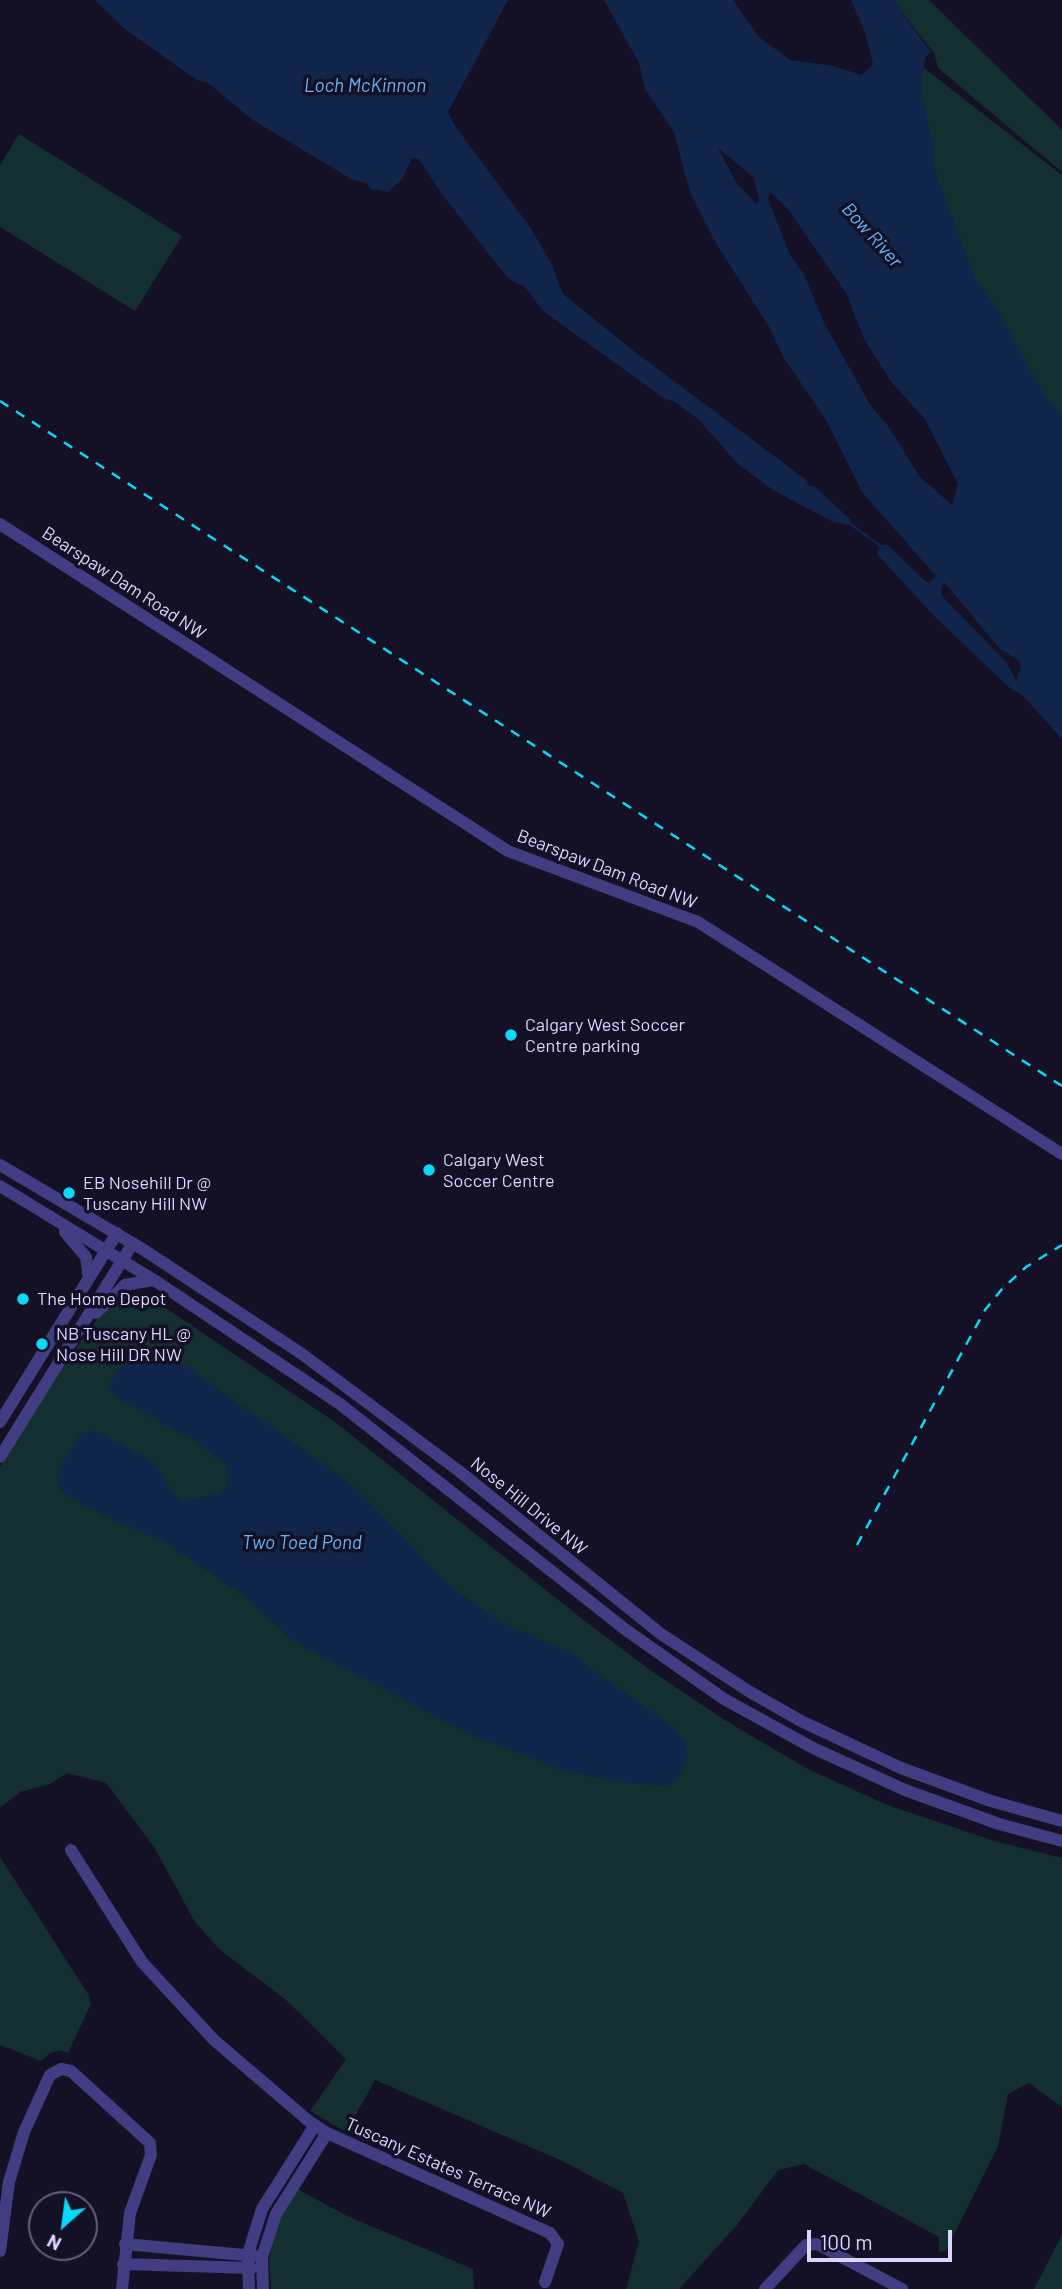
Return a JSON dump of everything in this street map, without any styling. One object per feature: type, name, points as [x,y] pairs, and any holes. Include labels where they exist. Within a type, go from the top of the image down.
[{"type":"street","name":"Bearspaw Dam Road NW","points":[[0,524],[508,851],[698,922],[1062,1154]]},
{"type":"street","name":"Nose Hill Drive NW","points":[[0,1165],[133,1243],[349,1388],[459,1471],[650,1626],[750,1692],[801,1721],[901,1768],[991,1801],[1062,1821]]},
{"type":"street","name":"Nose Hill Drive NW","points":[[0,1186],[154,1280],[340,1404],[626,1630],[723,1699],[813,1748],[905,1790],[999,1824],[1062,1841]]},
{"type":"street","points":[[17,1196],[78,1244],[89,1263],[89,1278]]},
{"type":"street","points":[[0,1422],[117,1233]]},
{"type":"street","points":[[0,1457],[133,1243]]},
{"type":"street","points":[[78,1333],[125,1285],[154,1280]]},
{"type":"street","points":[[71,1850],[142,1962],[166,1990],[214,2040],[321,2129]]},
{"type":"street","points":[[0,2251],[4,2205],[24,2132],[50,2075],[61,2069],[71,2071],[150,2143],[151,2155],[130,2213],[122,2289]]},
{"type":"street","points":[[249,2289],[247,2261],[262,2209],[321,2129]]},
{"type":"street","points":[[263,2289],[262,2263],[276,2214],[321,2129]]},
{"type":"street","name":"Tuscany Estates Terrace NW","points":[[321,2129],[550,2233],[558,2244],[545,2282]]},
{"type":"street","points":[[125,2244],[262,2263]]},
{"type":"street","points":[[765,2289],[806,2245],[817,2244],[902,2289]]},
{"type":"street","points":[[123,2264],[247,2261]]},
{"type":"green space","points":[[892,0],[929,0],[1062,130],[1062,172],[938,68],[934,53]]},
{"type":"green space","points":[[915,61],[1062,175],[1062,434],[974,297],[918,141]]},
{"type":"green space","points":[[19,134],[182,236],[135,311],[0,227],[0,165]]},
{"type":"green space","points":[[136,1292],[151,1298],[335,1422],[581,1618],[653,1672],[723,1719],[806,1768],[885,1804],[994,1841],[1062,1858],[1062,2107],[1029,2083],[1008,2094],[998,2146],[946,2251],[939,2252],[939,2237],[804,2164],[778,2170],[737,2225],[679,2289],[626,2289],[639,2241],[623,2193],[560,2160],[375,2080],[346,2132],[310,2111],[346,2059],[286,2000],[219,1949],[195,1922],[154,1847],[106,1783],[67,1773],[50,1784],[20,1792],[0,1808],[0,1467],[63,1366],[109,1303]]},
{"type":"green space","points":[[0,1857],[88,1994],[91,2004],[68,2053],[60,2050],[50,2053],[41,2061],[0,2045]]},
{"type":"green space","points":[[296,2188],[345,2215],[473,2269],[474,2289],[271,2289],[269,2260],[273,2237],[282,2212]]},
{"type":"green space","points":[[1062,2235],[1062,2289],[1034,2289]]},
{"type":"water","name":"Loch McKinnon","points":[[95,0],[508,0],[448,112],[455,126],[530,227],[551,263],[563,294],[635,352],[805,479],[808,485],[815,487],[850,519],[851,525],[833,522],[773,490],[738,464],[698,419],[673,401],[665,399],[543,311],[525,287],[509,279],[499,267],[441,193],[419,159],[412,158],[402,179],[388,192],[371,189],[366,183],[353,180],[253,120],[208,83],[197,80],[126,30]]},
{"type":"water","name":"Bow River","points":[[604,0],[733,0],[759,37],[790,60],[833,66],[862,75],[873,64],[865,32],[851,0],[892,0],[931,52],[925,58],[921,91],[935,152],[933,163],[937,177],[975,278],[1000,314],[1043,393],[1062,416],[1062,739],[1023,696],[1010,688],[936,618],[877,554],[881,545],[888,545],[924,580],[929,583],[936,576],[862,492],[826,420],[784,358],[768,325],[717,245],[690,192],[674,132],[645,89],[639,63]],"holes":[[[718,148],[754,178],[759,200],[756,204],[736,182]],[[770,192],[788,209],[846,293],[865,341],[892,383],[925,419],[958,484],[952,505],[920,477],[888,426],[871,406],[824,323],[804,274],[790,255],[768,199]],[[944,582],[1000,649],[1018,660],[1021,667],[1016,680],[1006,662],[942,596]]]},
{"type":"water","name":"Two Toed Pond","points":[[160,1352],[170,1355],[353,1485],[451,1587],[501,1622],[570,1653],[674,1728],[684,1741],[688,1755],[681,1773],[668,1786],[623,1783],[565,1771],[471,1735],[293,1641],[243,1595],[163,1541],[111,1519],[66,1495],[59,1487],[56,1476],[75,1441],[83,1433],[93,1431],[157,1465],[172,1493],[182,1500],[219,1494],[226,1487],[228,1477],[225,1465],[196,1442],[118,1398],[108,1389],[117,1370],[139,1356]]},
{"type":"waterway","points":[[849,523],[883,548]]},
{"type":"railway","points":[[0,401],[1062,1086]]},
{"type":"railway","points":[[857,1545],[985,1310],[1002,1289],[1026,1267],[1062,1245]]},
{"type":"place","name":"Calgary West Soccer Centre parking","points":[[511,1035]]},
{"type":"place","name":"Calgary West Soccer Centre","points":[[429,1170]]},
{"type":"place","name":"EB Nosehill Dr @ Tuscany Hill NW","points":[[69,1193]]},
{"type":"place","name":"The Home Depot","points":[[23,1299]]},
{"type":"place","name":"NB Tuscany HL @ Nose Hill DR NW","points":[[42,1344]]}]
